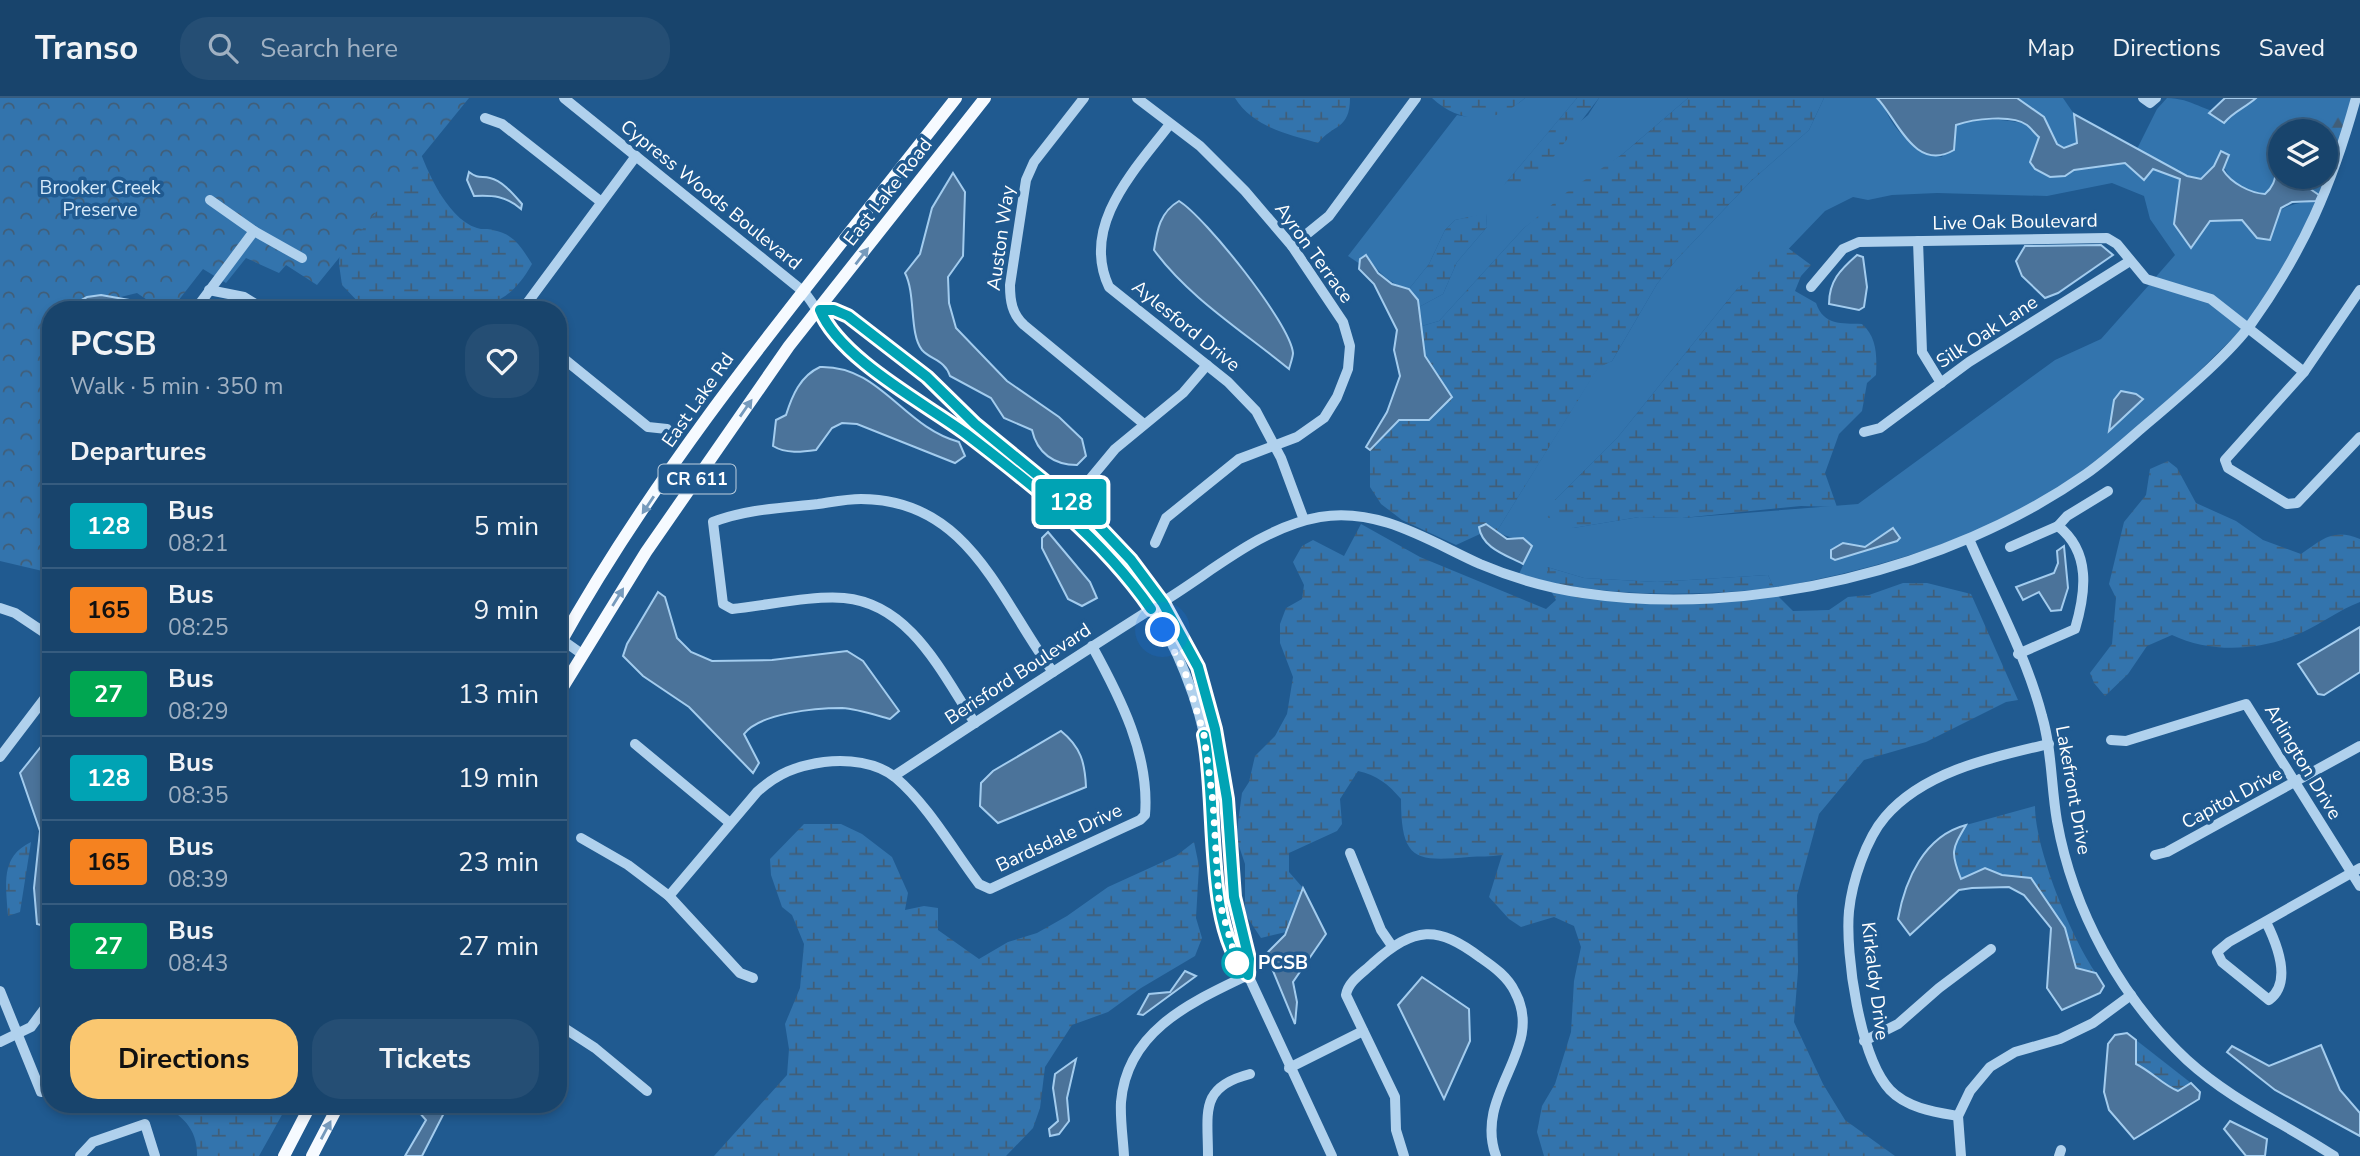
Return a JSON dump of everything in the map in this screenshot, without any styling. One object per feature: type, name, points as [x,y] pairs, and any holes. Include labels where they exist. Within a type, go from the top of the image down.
[{"type":"main road","name":"CR 611","points":[[804,292],[956,98]]},
{"type":"main road","name":"East Lake Road","points":[[820,310],[985,98]]},
{"type":"main road","name":"East Lake Rd","points":[[567,629],[713,409],[804,292]]},
{"type":"main road","name":"CR 611","points":[[567,680],[673,514],[789,346],[820,310]]},
{"type":"main road","points":[[284,1156],[306,1113]]},
{"type":"main road","points":[[312,1156],[334,1113]]},
{"type":"street","name":"Cypress Woods Boulevard","points":[[564,98],[804,292],[820,310],[836,337],[917,402],[965,433],[1084,529],[1128,576],[1151,609],[1185,672],[1204,735],[1213,802],[1219,900],[1234,961],[1248,975]]},
{"type":"street","name":"Auston Way","points":[[1084,98],[1034,162],[1026,180],[1010,285],[1010,302],[1024,325],[1144,424]]},
{"type":"street","name":"Ayron Terrace","points":[[1137,98],[1200,146],[1236,182],[1292,246],[1343,322],[1350,346],[1337,397],[1324,418],[1297,437],[1239,459],[1166,518],[1155,543]]},
{"type":"street","points":[[1292,246],[1329,216],[1416,98]]},
{"type":"street","name":"Berisford Boulevard","points":[[894,776],[1271,533],[1304,520],[1328,516],[1370,518],[1398,526],[1483,565],[1530,582],[1587,594],[1649,599],[1721,597],[1792,589],[1884,568],[1969,539],[2049,498],[2088,472],[2173,402],[2249,328],[2300,249],[2320,209],[2338,163],[2356,98]]},
{"type":"street","points":[[485,118],[502,124],[600,201]]},
{"type":"street","name":"Aylesford Drive","points":[[1170,124],[1114,198],[1109,209],[1100,264],[1109,286],[1207,365],[1256,411],[1290,480],[1304,520]]},
{"type":"street","points":[[528,301],[600,201],[636,156]]},
{"type":"street","points":[[210,200],[254,231],[302,258]]},
{"type":"street","points":[[201,301],[254,231]]},
{"type":"street","name":"Live Oak Boulevard","points":[[1811,286],[1843,249],[1851,244],[2101,237],[2117,244],[2146,279],[2211,299],[2304,372]]},
{"type":"street","points":[[1918,241],[1922,352],[1941,383]]},
{"type":"street","name":"Silk Oak Lane","points":[[1864,432],[1880,428],[1941,383],[2130,261]]},
{"type":"street","points":[[209,290],[244,297],[250,301]]},
{"type":"street","points":[[2360,290],[2304,372],[2225,460],[2228,468],[2268,492],[2287,503],[2297,503],[2360,437]]},
{"type":"street","points":[[820,310],[834,310],[858,323],[927,377],[975,424],[1071,502],[1120,547],[1163,603],[1198,667],[1215,729],[1227,799],[1234,897],[1249,959],[1248,975],[1332,1156]]},
{"type":"street","points":[[567,361],[648,427],[667,429]]},
{"type":"street","points":[[1071,502],[1115,449],[1183,393],[1207,365]]},
{"type":"street","points":[[2010,547],[2062,529],[2067,516],[2108,491]]},
{"type":"street","points":[[975,723],[913,632],[888,612],[842,597],[732,609],[723,604],[713,522],[750,512],[860,499],[904,505],[933,517],[971,547],[1053,672]]},
{"type":"street","points":[[2018,654],[2075,628],[2084,573],[2081,555],[2062,529]]},
{"type":"street","name":"Lakefront Drive","points":[[1969,539],[2035,694],[2049,744],[2057,820],[2071,875],[2098,941],[2132,995],[2175,1048],[2218,1086],[2259,1114],[2328,1154]]},
{"type":"street","points":[[0,608],[15,613],[42,631]]},
{"type":"street","points":[[567,646],[582,654]]},
{"type":"street","name":"Bardsdale Drive","points":[[894,776],[979,884],[990,889],[1140,820],[1145,815],[1143,775],[1131,723],[1092,646]]},
{"type":"street","points":[[0,757],[42,702]]},
{"type":"street","name":"Arlington Drive","points":[[2111,740],[2126,741],[2246,704],[2294,785],[2356,871],[2360,886]]},
{"type":"street","points":[[635,744],[730,823]]},
{"type":"street","name":"Kirkaldy Drive","points":[[1958,1116],[1926,1110],[1891,1091],[1876,1072],[1864,1041],[1851,951],[1849,912],[1854,884],[1873,836],[1884,817],[1903,800],[1942,776],[1998,756],[2049,744]]},
{"type":"street","name":"Capitol Drive","points":[[2155,855],[2167,852],[2294,785],[2360,746]]},
{"type":"street","points":[[669,896],[730,823],[772,779],[795,766],[841,760],[866,764],[894,776]]},
{"type":"street","points":[[580,838],[628,865],[669,896],[740,973],[753,978]]},
{"type":"street","points":[[1350,852],[1381,930],[1392,946]]},
{"type":"street","points":[[2266,922],[2280,957],[2280,982],[2273,998],[2269,1000],[2263,998],[2243,977],[2221,962],[2217,952],[2222,947],[2266,922],[2356,871]]},
{"type":"street","points":[[1404,1156],[1395,1130],[1395,1097],[1347,1002],[1347,989],[1392,946],[1417,935],[1445,935],[1493,966],[1505,977],[1520,1000],[1523,1015],[1521,1040],[1490,1118],[1491,1143],[1496,1156]]},
{"type":"street","points":[[1864,1041],[1898,1024],[1938,988],[1991,949]]},
{"type":"street","points":[[1124,1156],[1121,1103],[1126,1077],[1140,1046],[1183,1007],[1248,975]]},
{"type":"street","points":[[0,991],[41,1092]]},
{"type":"street","points":[[1961,1156],[1958,1116],[1970,1091],[1990,1067],[2015,1052],[2060,1039],[2094,1023],[2132,995]]},
{"type":"street","points":[[0,1042],[32,1027],[42,1013]]},
{"type":"street","points":[[567,1030],[595,1048],[647,1091]]},
{"type":"street","points":[[1289,1068],[1363,1031]]},
{"type":"street","points":[[1208,1156],[1208,1105],[1213,1093],[1235,1078],[1250,1074]]},
{"type":"street","points":[[80,1156],[93,1142],[145,1124],[155,1156]]},
{"type":"green space","name":"Brooker Creek Preserve","points":[[0,98],[469,98],[317,285],[286,265],[279,273],[246,258],[226,283],[203,269],[178,301],[149,301],[137,293],[104,301],[42,301],[42,571],[0,561]]},
{"type":"green space","points":[[1235,98],[1350,98],[1344,121],[1318,143],[1261,123],[1242,108]]},
{"type":"green space","points":[[1432,98],[1525,98],[1502,113],[1478,118],[1455,113]]},
{"type":"green space","points":[[1525,98],[1577,98],[1504,185],[1588,115],[1599,98],[1688,98],[1624,153],[1524,228],[1439,321],[1422,326],[1419,307],[1443,294],[1457,262],[1487,227],[1486,214],[1455,220],[1445,230],[1429,264],[1409,289],[1384,276],[1366,255],[1360,264],[1348,256],[1457,115],[1474,117],[1493,114],[1511,108]]},
{"type":"green space","points":[[1577,98],[1599,98],[1548,164],[1525,182],[1503,186]]},
{"type":"green space","points":[[1688,98],[1824,98],[1809,130],[1751,181],[1657,284],[1612,361],[1598,368],[1497,531],[1486,524],[1479,527],[1480,534],[1456,545],[1402,520],[1381,504],[1370,487],[1370,450],[1399,419],[1409,421],[1434,372],[1424,356],[1422,326],[1439,321],[1524,228],[1567,192],[1624,153]]},
{"type":"green space","points":[[1824,98],[1877,98],[1907,140],[1927,153],[1942,157],[1953,139],[1956,125],[1982,120],[2026,124],[2039,138],[2030,162],[2065,176],[2074,170],[2126,163],[2144,179],[2153,168],[2180,179],[2177,204],[2191,247],[2210,221],[2242,220],[2257,238],[2281,210],[2294,204],[2316,201],[2318,195],[2310,189],[2322,189],[2296,247],[2248,322],[2212,295],[2154,279],[2175,255],[2150,219],[2144,196],[2112,183],[2047,196],[1937,193],[1892,195],[1868,200],[1853,197],[1825,211],[1777,261],[1737,289],[1618,437],[1555,500],[1573,528],[1639,517],[1682,518],[1858,504],[2055,360],[2101,339],[2149,285],[2209,302],[2243,328],[2127,438],[2085,470],[2013,513],[1936,546],[1856,570],[1774,588],[1768,575],[1657,582],[1584,578],[1547,567],[1547,582],[1519,574],[1532,546],[1497,531],[1598,367],[1612,361],[1657,284],[1677,259],[1751,181],[1809,130]]},
{"type":"green space","points":[[2017,98],[2063,98],[2074,114],[2077,143],[2064,148],[2057,144],[2044,117]]},
{"type":"green space","points":[[2167,98],[2180,99],[2221,113],[2243,108],[2256,98],[2352,98],[2338,149],[2338,119],[2268,119],[2270,189],[2265,194],[2247,191],[2234,182],[2225,169],[2221,151],[2214,166],[2201,180],[2167,167],[2137,149],[2157,109]]},
{"type":"green space","points":[[2325,98],[2354,98],[2348,105],[2343,130],[2338,133],[2338,119],[2326,119],[2326,109],[2322,103]]},
{"type":"green space","points":[[414,135],[437,189],[455,213],[477,228],[491,229],[512,238],[532,264],[521,281],[496,301],[357,301],[342,285],[339,264],[341,227]]},
{"type":"green space","points":[[1486,213],[1487,227],[1457,262],[1443,294],[1419,307],[1409,289],[1429,264],[1445,230],[1455,220]]},
{"type":"green space","points":[[1788,248],[1811,265],[1801,276],[1795,291],[1816,303],[1824,316],[1834,322],[1862,324],[1871,335],[1875,347],[1876,375],[1867,383],[1862,411],[1839,434],[1825,473],[1837,507],[1801,506],[1682,518],[1639,517],[1573,528],[1547,517],[1555,500],[1618,437],[1737,289]]},
{"type":"green space","points":[[2168,461],[2177,468],[2196,503],[2236,521],[2263,540],[2301,554],[2335,535],[2360,539],[2360,602],[2303,632],[2254,646],[2237,648],[2204,645],[2172,635],[2147,646],[2128,674],[2105,696],[2094,683],[2090,673],[2112,644],[2116,598],[2109,584],[2124,522],[2146,495],[2150,469]]},
{"type":"green space","points":[[1361,524],[1420,557],[1546,609],[1556,600],[1551,591],[1586,597],[1777,595],[1793,611],[1829,610],[1848,597],[1869,595],[1903,583],[1927,583],[1971,594],[2018,700],[2006,702],[1926,742],[1864,760],[1819,814],[1797,895],[1798,971],[1794,1022],[1823,1084],[1845,1120],[1895,1156],[1544,1156],[1537,1132],[1542,1106],[1555,1084],[1571,1032],[1574,981],[1581,947],[1574,926],[1554,917],[1521,927],[1509,919],[1489,897],[1502,855],[1436,859],[1415,853],[1404,834],[1401,799],[1382,781],[1371,775],[1358,771],[1340,799],[1342,824],[1337,831],[1289,853],[1289,872],[1303,888],[1286,932],[1261,938],[1245,914],[1245,864],[1236,837],[1242,793],[1249,782],[1255,756],[1275,736],[1287,714],[1293,677],[1280,643],[1280,624],[1286,608],[1302,599],[1304,585],[1293,562],[1302,546],[1313,540],[1344,556]]},
{"type":"green space","points":[[1547,567],[1584,578],[1657,582],[1768,575],[1774,588],[1689,594],[1632,593],[1547,582]]},
{"type":"green space","points":[[2035,806],[2041,845],[2056,892],[2076,938],[2096,973],[2076,968],[2031,878],[2002,875],[1985,868],[1961,879],[1957,870],[1954,851],[1966,825]]},
{"type":"green space","points":[[804,824],[841,824],[862,834],[892,857],[908,893],[905,910],[924,906],[938,908],[938,930],[979,959],[1008,942],[1037,933],[1108,887],[1176,856],[1194,842],[1199,866],[1196,918],[1202,938],[1195,956],[1141,988],[1108,1012],[1072,1025],[1045,1067],[1040,1108],[1033,1128],[1006,1156],[714,1156],[787,1075],[789,1049],[785,1024],[800,988],[804,944],[792,915],[782,907],[771,875],[770,859]]},
{"type":"green space","points":[[31,842],[20,912],[8,916],[7,872],[14,855]]},
{"type":"green space","points":[[2136,1040],[2191,1083],[2178,1091],[2136,1064]]},
{"type":"green space","points":[[176,1113],[283,1113],[259,1156],[197,1156],[195,1138]]},
{"type":"shaded area","points":[[1877,98],[2017,98],[2044,117],[2057,144],[2064,148],[2077,143],[2074,114],[2187,176],[2201,179],[2214,166],[2221,151],[2229,155],[2223,170],[2236,183],[2247,189],[2265,194],[2270,189],[2310,189],[2319,195],[2316,201],[2292,202],[2281,208],[2270,240],[2257,238],[2242,220],[2210,221],[2191,248],[2174,224],[2180,179],[2153,169],[2144,180],[2125,163],[2074,170],[2065,176],[2050,177],[2035,169],[2030,162],[2039,137],[2027,125],[2002,119],[1982,119],[1956,125],[1954,150],[1940,155],[1928,154],[1917,149],[1908,140]]},
{"type":"shaded area","points":[[2225,98],[2256,98],[2224,123],[2209,113]]},
{"type":"shaded area","points":[[469,172],[499,182],[522,204],[521,209],[499,197],[474,196],[467,180]]},
{"type":"shaded area","points":[[953,173],[965,192],[963,256],[948,277],[949,303],[956,328],[1007,381],[1059,417],[1082,439],[1086,456],[1077,465],[1061,463],[1048,456],[1038,445],[1032,430],[1004,418],[991,398],[950,376],[945,367],[922,350],[918,343],[905,273],[920,254],[932,208]]},
{"type":"shaded area","points":[[1179,201],[1226,248],[1278,319],[1293,353],[1289,369],[1200,299],[1154,250],[1164,216]]},
{"type":"shaded area","points":[[2101,245],[2113,255],[2058,293],[2045,298],[2022,276],[2016,261],[2025,246]]},
{"type":"shaded area","points":[[1366,255],[1378,273],[1392,284],[1409,289],[1418,300],[1425,356],[1452,397],[1429,420],[1399,420],[1370,450],[1366,447],[1387,412],[1400,376],[1394,350],[1397,330],[1374,284],[1359,269],[1360,259]]},
{"type":"shaded area","points":[[1857,255],[1863,257],[1867,287],[1864,307],[1859,310],[1829,304],[1831,289],[1837,276]]},
{"type":"shaded area","points":[[101,295],[135,301],[80,301]]},
{"type":"shaded area","points":[[820,367],[841,369],[876,386],[922,424],[959,442],[965,456],[955,463],[857,424],[842,423],[832,428],[816,450],[789,451],[773,446],[776,420],[786,415],[802,381]]},
{"type":"shaded area","points":[[2121,391],[2136,394],[2143,399],[2109,431],[2114,400]]},
{"type":"shaded area","points":[[1486,524],[1507,539],[1523,538],[1532,546],[1523,564],[1490,546],[1479,527]]},
{"type":"shaded area","points":[[1893,528],[1900,538],[1897,541],[1835,560],[1831,558],[1831,550],[1843,543],[1865,547]]},
{"type":"shaded area","points":[[1048,532],[1090,582],[1097,598],[1082,606],[1068,599],[1042,548],[1042,538]]},
{"type":"shaded area","points":[[2064,546],[2068,588],[2061,610],[2051,611],[2039,592],[2023,600],[2016,587],[2054,573],[2058,563],[2057,551]]},
{"type":"shaded area","points":[[658,592],[665,597],[677,638],[691,652],[712,661],[772,660],[847,651],[863,661],[899,711],[890,719],[842,708],[818,709],[789,713],[762,721],[744,734],[759,763],[753,773],[689,707],[643,676],[623,656],[627,644]]},
{"type":"shaded area","points":[[2360,627],[2360,672],[2324,695],[2318,694],[2298,664]]},
{"type":"shaded area","points":[[1061,731],[1081,756],[1086,787],[998,823],[980,806],[981,783],[993,771]]},
{"type":"shaded area","points":[[42,745],[42,925],[37,924],[34,888],[40,831],[20,773]]},
{"type":"shaded area","points":[[1966,825],[1954,851],[1961,879],[1985,868],[2002,875],[2031,878],[2065,928],[2076,968],[2096,973],[2104,986],[2100,993],[2062,1010],[2047,988],[2051,928],[2024,895],[2009,887],[1959,890],[1910,935],[1898,919],[1912,875],[1928,849],[1951,831]]},
{"type":"shaded area","points":[[1303,888],[1326,934],[1293,982],[1297,1002],[1295,1024],[1266,954],[1285,935]]},
{"type":"shaded area","points":[[1185,971],[1196,976],[1143,1015],[1138,1014],[1149,994],[1170,992]]},
{"type":"shaded area","points":[[1422,977],[1469,1009],[1470,1041],[1444,1099],[1398,1005]]},
{"type":"shaded area","points":[[2127,1033],[2136,1040],[2136,1064],[2178,1091],[2191,1083],[2200,1092],[2199,1099],[2134,1139],[2109,1110],[2104,1092],[2108,1044],[2115,1035]]},
{"type":"shaded area","points":[[2321,1045],[2340,1090],[2360,1113],[2360,1136],[2275,1090],[2227,1052],[2232,1046],[2269,1066]]},
{"type":"shaded area","points":[[1076,1059],[1067,1098],[1069,1121],[1059,1134],[1050,1136],[1049,1129],[1058,1121],[1053,1088],[1055,1074]]},
{"type":"shaded area","points":[[420,1113],[444,1113],[422,1156],[405,1156],[426,1120]]},
{"type":"shaded area","points":[[2230,1121],[2267,1139],[2265,1156],[2246,1156],[2224,1129]]},
{"type":"bus line","name":"128","points":[[1151,609],[1128,576],[1084,529],[965,433],[930,412],[836,337],[824,321],[820,310],[834,310],[848,316],[927,377],[975,424],[1096,523],[1131,560],[1163,603],[1198,667],[1215,729],[1227,799],[1229,863],[1249,959],[1248,975],[1234,961],[1219,900],[1213,802],[1204,735]]},
{"type":"place","name":"PCSB","points":[[1237,963]]},
{"type":"route","points":[[1163,630],[1185,672],[1204,735],[1213,802],[1219,900],[1234,961],[1237,963]]}]
